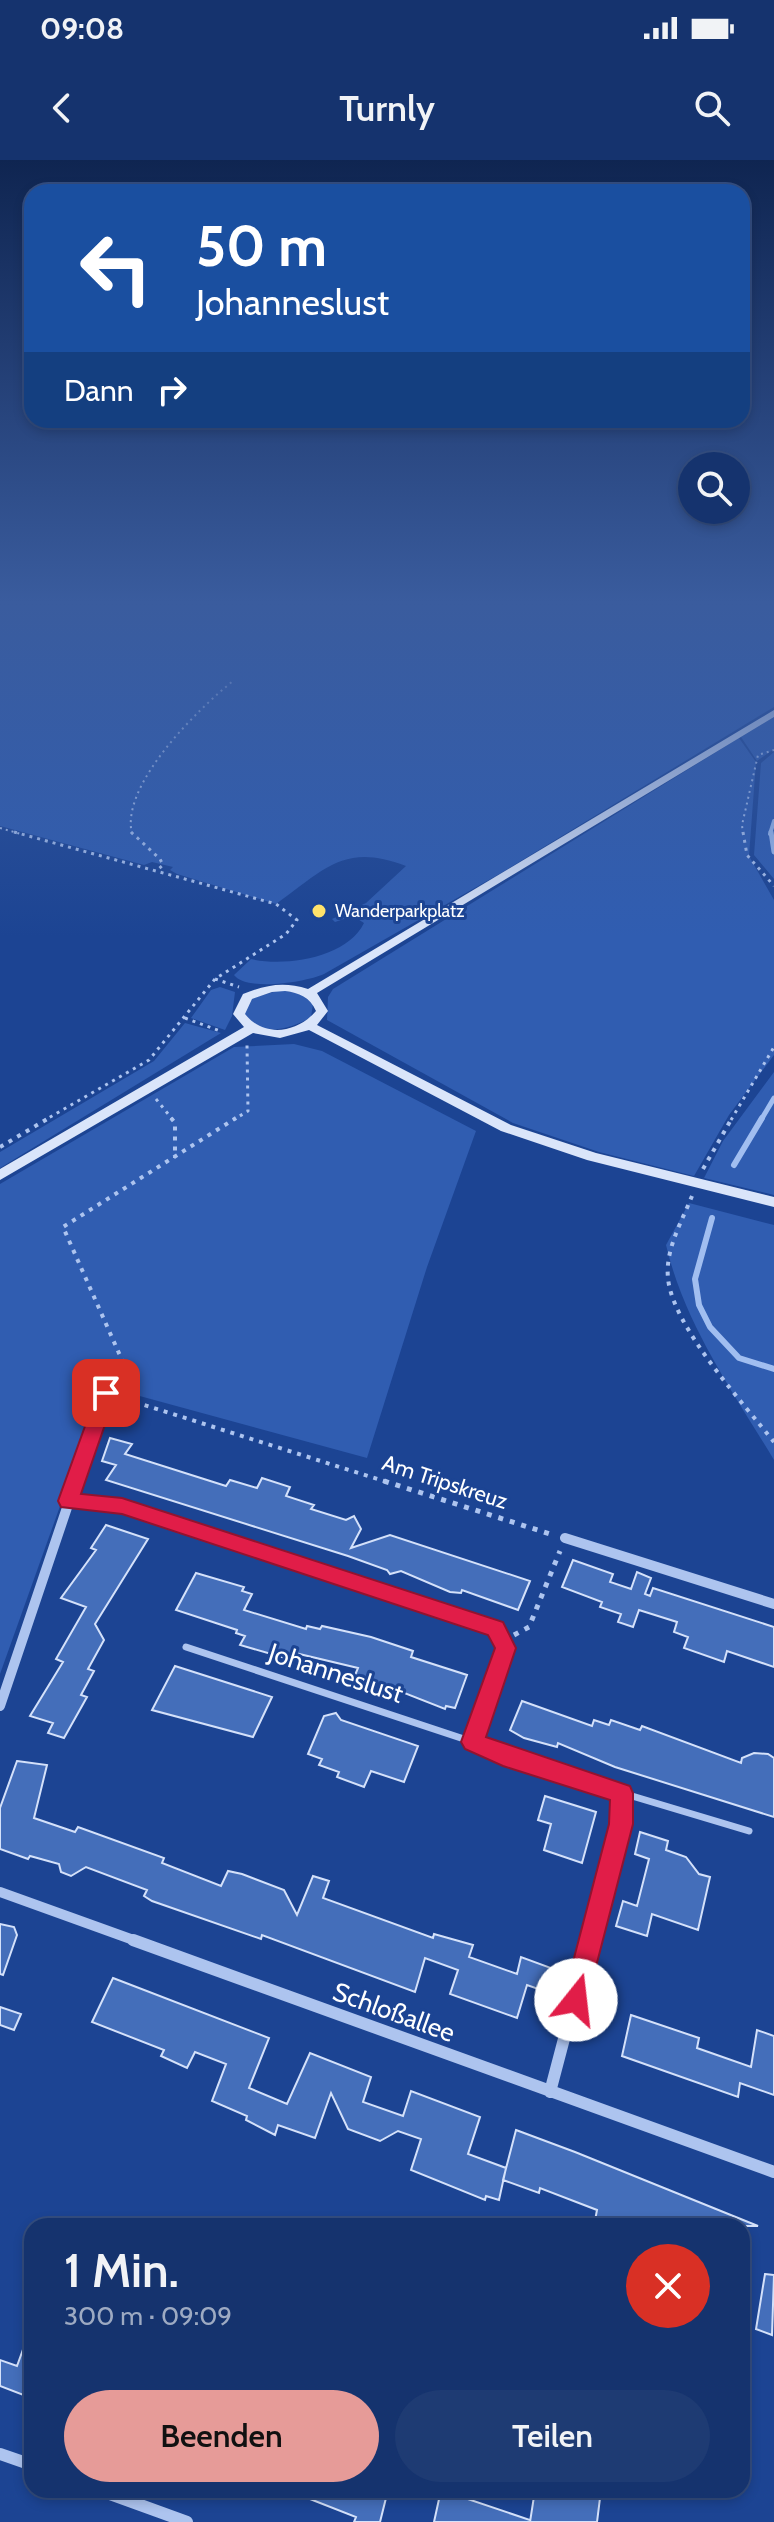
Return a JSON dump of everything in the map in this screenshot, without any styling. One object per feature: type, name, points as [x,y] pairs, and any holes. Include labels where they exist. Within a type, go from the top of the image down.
[{"type":"main road","points":[[309,993],[769,716]]},
{"type":"main road","points":[[270,988],[309,993],[319,1001],[322,1011],[310,1026],[278,1034],[252,1028],[239,1014],[247,997],[270,988]]},
{"type":"main road","points":[[310,1026],[506,1128],[695,1190],[774,1202]]},
{"type":"main road","points":[[0,1175],[252,1028]]},
{"type":"street","points":[[0,1706],[106,1393]]},
{"type":"street","points":[[68,1501],[122,1506],[495,1628],[506,1648],[473,1742]]},
{"type":"street","points":[[565,1538],[774,1604]]},
{"type":"street","name":"Johanneslust","points":[[473,1742],[503,1756],[622,1793]]},
{"type":"street","points":[[550,2092],[621,1824],[622,1793]]},
{"type":"street","name":"Schloßallee","points":[[0,1892],[774,2172]]},
{"type":"street","points":[[0,2454],[24,2462]]},
{"type":"street","points":[[121,2498],[187,2522]]},
{"type":"lane","name":"Johanneslust","points":[[186,1647],[473,1742]]},
{"type":"lane","name":"Johanneslust","points":[[622,1793],[749,1831]]},
{"type":"path","points":[[156,871],[163,865],[160,857],[137,842],[130,832],[129,821],[139,788],[197,716]]},
{"type":"path","points":[[774,750],[758,755],[742,825],[747,855],[774,886]]},
{"type":"path","points":[[0,828],[276,904],[295,916],[296,924],[286,934],[215,979],[149,1060],[0,1147]]},
{"type":"path","points":[[106,1393],[130,1378],[63,1227],[248,1111],[247,1045]]},
{"type":"path","points":[[774,1047],[695,1190],[673,1248],[667,1280],[689,1330],[774,1442]]},
{"type":"path","points":[[167,1090],[154,1097],[175,1123],[175,1158]]},
{"type":"path","name":"Am Tripskreuz","points":[[106,1393],[565,1538]]},
{"type":"path","points":[[502,1641],[529,1627],[565,1538]]},
{"type":"shaded area","points":[[0,716],[759,716],[501,873],[324,974],[291,982],[251,983],[234,975],[251,959],[297,960],[330,952],[344,945],[364,923],[353,916],[335,922],[332,919],[366,903],[406,866],[366,857],[336,863],[276,904],[177,874],[170,870],[173,867],[152,862],[144,865],[0,826]]},
{"type":"shaded area","points":[[774,717],[774,749],[757,761],[741,737]]},
{"type":"shaded area","points":[[739,738],[756,762],[749,856],[774,900],[774,1055],[729,1115],[694,1176],[599,1152],[513,1123],[327,1020],[328,997],[333,989]]},
{"type":"shaded area","points":[[774,752],[774,879],[754,855],[761,763]]},
{"type":"shaded area","points":[[220,987],[235,992],[232,1016],[225,1030],[191,1018],[211,990]]},
{"type":"shaded area","points":[[280,990],[301,994],[313,1004],[311,1017],[274,1030],[248,1021],[243,1012],[250,999]]},
{"type":"shaded area","points":[[185,1023],[221,1033],[0,1168],[0,1152],[154,1061]]},
{"type":"shaded area","points":[[294,1044],[322,1051],[476,1131],[427,1267],[367,1458],[103,1386],[0,1674],[0,1184],[234,1047]]},
{"type":"shaded area","points":[[774,1072],[774,1195],[704,1178],[723,1141]]},
{"type":"shaded area","points":[[689,1203],[774,1225],[774,1460],[697,1330],[674,1274],[666,1245]]},
{"type":"building","points":[[110,1438],[132,1444],[125,1454],[226,1486],[230,1480],[257,1488],[262,1478],[290,1487],[286,1496],[314,1505],[311,1509],[346,1520],[354,1516],[361,1529],[351,1548],[390,1535],[530,1581],[518,1610],[462,1590],[461,1593],[450,1592],[401,1571],[390,1574],[387,1570],[348,1556],[106,1480],[116,1465],[102,1461]]},
{"type":"building","points":[[106,1525],[148,1539],[95,1624],[104,1640],[88,1669],[94,1671],[81,1695],[87,1697],[64,1738],[48,1733],[53,1723],[30,1716],[63,1662],[56,1659],[86,1607],[61,1598],[96,1550],[91,1548]]},
{"type":"building","points":[[573,1560],[613,1574],[610,1582],[631,1589],[637,1572],[651,1578],[645,1594],[650,1596],[653,1588],[774,1627],[774,1667],[727,1651],[724,1662],[684,1648],[688,1637],[674,1632],[677,1622],[639,1610],[633,1627],[618,1622],[621,1614],[600,1607],[602,1602],[562,1587]]},
{"type":"building","points":[[196,1573],[244,1587],[242,1591],[252,1594],[244,1610],[306,1629],[307,1626],[320,1629],[322,1626],[371,1637],[413,1651],[411,1657],[467,1675],[455,1708],[446,1706],[445,1709],[397,1690],[396,1694],[353,1680],[358,1668],[295,1653],[292,1660],[240,1645],[245,1636],[236,1633],[237,1630],[176,1610]]},
{"type":"building","points":[[175,1666],[272,1697],[253,1737],[152,1710]]},
{"type":"building","points":[[522,1701],[592,1726],[594,1720],[609,1725],[611,1720],[640,1730],[642,1726],[741,1763],[742,1758],[754,1753],[768,1754],[774,1758],[774,1817],[615,1767],[558,1743],[557,1747],[524,1738],[510,1730]]},
{"type":"building","points":[[336,1713],[341,1720],[418,1746],[404,1782],[371,1771],[364,1787],[337,1777],[339,1772],[319,1765],[322,1759],[308,1754],[324,1716]]},
{"type":"building","points":[[17,1761],[47,1765],[34,1818],[75,1832],[78,1827],[164,1858],[162,1863],[221,1886],[228,1871],[242,1874],[284,1890],[297,1915],[313,1876],[329,1881],[323,1898],[433,1938],[434,1934],[473,1945],[469,1957],[517,1974],[521,1957],[551,1968],[544,1991],[527,1985],[517,2018],[450,1994],[458,1970],[425,1958],[415,1992],[262,1935],[261,1939],[152,1901],[144,1896],[147,1890],[86,1867],[71,1876],[61,1872],[59,1864],[30,1856],[28,1859],[0,1849],[0,1808]]},
{"type":"building","points":[[545,1796],[596,1812],[582,1863],[544,1850],[551,1824],[538,1820]]},
{"type":"building","points":[[640,1832],[668,1841],[666,1850],[686,1857],[699,1874],[710,1877],[698,1930],[652,1914],[647,1936],[616,1926],[623,1901],[637,1906],[649,1859],[635,1854]]},
{"type":"building","points":[[0,1924],[14,1927],[17,1935],[3,1975],[0,1974]]},
{"type":"building","points":[[113,1978],[269,2038],[249,2088],[287,2104],[310,2053],[371,2077],[363,2102],[403,2116],[411,2091],[480,2117],[468,2154],[506,2168],[499,2200],[486,2196],[485,2200],[411,2170],[421,2139],[398,2131],[380,2141],[348,2129],[331,2093],[315,2138],[278,2125],[275,2135],[246,2120],[247,2116],[212,2101],[226,2064],[195,2052],[187,2068],[161,2056],[164,2050],[92,2022]]},
{"type":"building","points":[[0,2007],[21,2014],[14,2030],[0,2025]]},
{"type":"building","points":[[631,2015],[699,2038],[697,2048],[751,2067],[757,2030],[774,2036],[774,2095],[740,2083],[738,2097],[622,2056]]},
{"type":"building","points":[[516,2130],[738,2218],[596,2218],[597,2210],[540,2188],[539,2193],[503,2180]]},
{"type":"building","points":[[765,2274],[774,2275],[772,2335],[756,2329]]},
{"type":"building","points":[[24,2347],[24,2395],[0,2386],[0,2360],[17,2366]]},
{"type":"building","points":[[307,2498],[386,2498],[380,2522],[354,2522],[356,2517]]},
{"type":"building","points":[[439,2498],[465,2498],[530,2520],[529,2522],[434,2522]]},
{"type":"building","points":[[534,2498],[600,2498],[597,2522],[530,2522]]},
{"type":"waterway","points":[[770,834],[774,821]]},
{"type":"waterway","points":[[771,832],[774,852]]},
{"type":"waterway","points":[[761,1120],[774,1098]]},
{"type":"waterway","points":[[734,1165],[762,1118]]},
{"type":"waterway","points":[[712,1218],[695,1279],[699,1305],[710,1327],[739,1358],[774,1369]]},
{"type":"place","name":"Wanderparkplatz","points":[[319,911]]},
{"type":"route","points":[[106,1393],[68,1501],[122,1506],[495,1628],[506,1648],[473,1742],[503,1756],[622,1793],[621,1824],[576,2000]]}]
